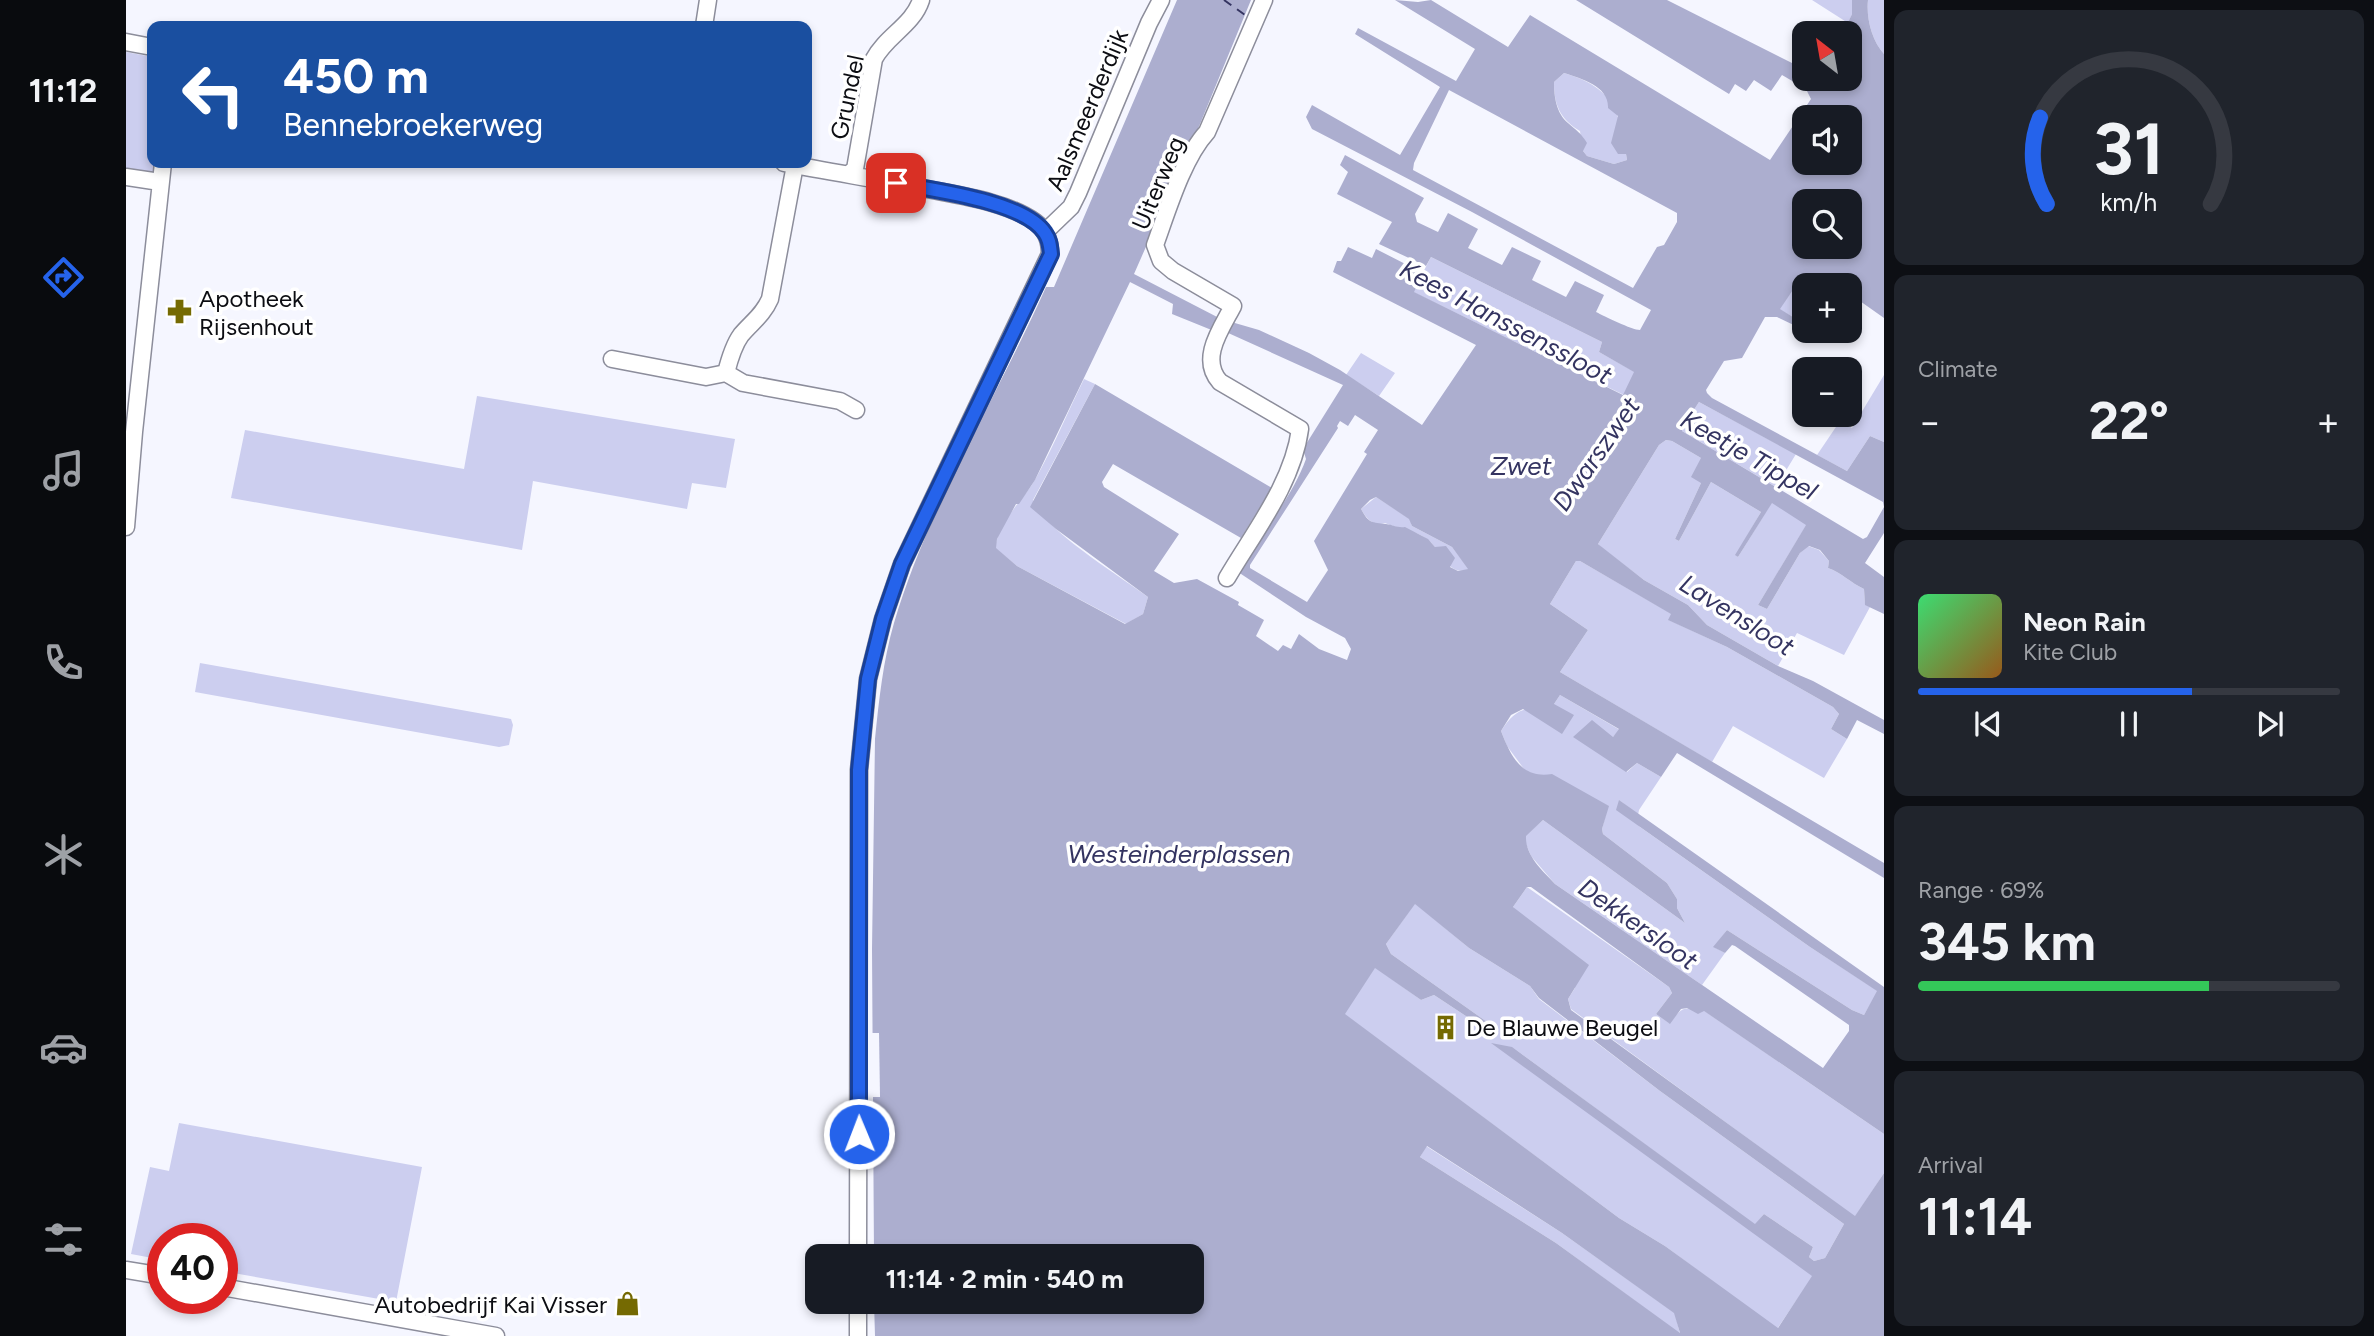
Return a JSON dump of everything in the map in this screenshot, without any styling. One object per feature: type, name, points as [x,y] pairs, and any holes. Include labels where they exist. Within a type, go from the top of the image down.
[{"type":"street","points":[[705,21],[708,0]]},
{"type":"street","name":"Grundel","points":[[849,174],[855,169],[874,59],[880,47],[915,14],[920,0]]},
{"type":"street","name":"Aalsmeerderdijk","points":[[1045,232],[1071,207],[1161,0]]},
{"type":"street","name":"Uiterweg","points":[[1227,578],[1282,486],[1298,448],[1300,429],[1220,382],[1213,374],[1211,357],[1233,306],[1173,271],[1161,261],[1154,245],[1177,185],[1207,132],[1265,0]]},
{"type":"street","points":[[126,42],[147,46]]},
{"type":"street","points":[[126,527],[132,392],[162,168]]},
{"type":"street","points":[[726,373],[740,336],[764,312],[771,299],[788,168]]},
{"type":"street","points":[[812,168],[988,202],[1035,222],[1045,232],[1050,242],[1051,254],[902,564],[883,619],[868,679],[859,770],[858,1244]]},
{"type":"street","points":[[126,177],[160,182]]},
{"type":"street","points":[[612,359],[706,377],[726,373],[743,383],[840,401],[856,410]]},
{"type":"street","points":[[126,1270],[147,1273]]},
{"type":"street","points":[[238,1290],[496,1336]]},
{"type":"street","points":[[858,1314],[858,1336]]},
{"type":"shaded area","points":[[1812,0],[1852,0],[1852,14],[1849,21]]},
{"type":"shaded area","points":[[1868,0],[1884,0],[1884,54],[1871,29]]},
{"type":"shaded area","points":[[126,52],[147,56],[147,168],[156,168],[151,173],[126,169]]},
{"type":"shaded area","points":[[1564,73],[1594,86],[1612,104],[1621,128],[1627,160],[1614,164],[1587,156],[1583,151],[1580,131],[1563,116],[1555,98],[1554,82]]},
{"type":"shaded area","points":[[1431,257],[1602,342],[1599,352],[1635,372],[1624,395],[1413,292]]},
{"type":"shaded area","points":[[1792,291],[1792,317],[1779,309]]},
{"type":"shaded area","points":[[1361,353],[1395,373],[1379,396],[1346,375]]},
{"type":"shaded area","points":[[1884,375],[1884,442],[1870,436],[1847,471],[1817,455],[1836,427],[1862,427],[1862,411]]},
{"type":"shaded area","points":[[1084,379],[1095,384],[1033,500],[1040,512],[1067,538],[1148,597],[1143,614],[1126,624],[1017,566],[995,548],[1001,528],[1043,466]]},
{"type":"shaded area","points":[[477,396],[735,439],[726,488],[692,483],[687,509],[533,481],[522,550],[231,498],[245,430],[464,469]]},
{"type":"shaded area","points":[[1699,402],[1796,454],[1776,487],[1682,431]]},
{"type":"shaded area","points":[[1666,440],[1701,458],[1701,483],[1675,539],[1679,541],[1711,482],[1761,512],[1736,555],[1738,557],[1772,502],[1807,524],[1758,605],[1767,609],[1800,553],[1808,546],[1819,550],[1829,561],[1828,568],[1864,589],[1865,604],[1870,607],[1844,655],[1797,633],[1778,666],[1707,625],[1688,605],[1644,580],[1598,544],[1659,445]]},
{"type":"shaded area","points":[[1376,497],[1410,519],[1412,526],[1452,547],[1469,569],[1462,571],[1450,566],[1422,536],[1385,523],[1370,521],[1361,509]]},
{"type":"shaded area","points":[[1576,561],[1672,614],[1669,620],[1727,647],[1833,707],[1839,714],[1831,729],[1847,739],[1824,778],[1733,726],[1712,762],[1560,672],[1588,630],[1550,604]]},
{"type":"shaded area","points":[[200,663],[511,719],[513,725],[509,745],[499,747],[195,692]]},
{"type":"shaded area","points":[[1560,695],[1620,730],[1613,737],[1627,772],[1637,763],[1661,777],[1638,815],[1619,800],[1640,827],[1810,947],[1878,991],[1864,1015],[1727,930],[1714,947],[1725,953],[1702,985],[1555,884],[1531,856],[1526,844],[1525,836],[1543,820],[1685,923],[1677,908],[1677,899],[1667,883],[1603,834],[1608,806],[1527,773],[1507,746],[1501,731],[1512,717],[1529,708],[1554,704]]},
{"type":"shaded area","points":[[1527,887],[1669,987],[1672,993],[1656,1014],[1669,1023],[1683,1009],[1703,1010],[1884,1134],[1884,1173],[1855,1217],[1571,1009],[1568,999],[1575,988],[1513,907]]},
{"type":"shaded area","points":[[1415,903],[1469,948],[1530,986],[1539,999],[1660,1091],[1844,1224],[1825,1258],[1814,1261],[1809,1257],[1813,1247],[1764,1214],[1755,1225],[1512,1047],[1813,1276],[1777,1329],[1665,1246],[1619,1218],[1344,1014],[1375,967],[1421,1000],[1434,995],[1481,1026],[1487,1022],[1391,954],[1386,944]]},
{"type":"shaded area","points":[[179,1123],[422,1167],[396,1302],[238,1274],[238,1223],[147,1223],[147,1257],[131,1254],[150,1167],[169,1171]]},
{"type":"shaded area","points":[[1426,1146],[1562,1233],[1675,1313],[1680,1334],[1556,1243],[1420,1157]]},
{"type":"water","points":[[1177,0],[1251,0],[1134,274],[1221,319],[1259,330],[1309,353],[1340,370],[1422,425],[1476,345],[1333,272],[1337,261],[1341,261],[1348,247],[1372,258],[1376,249],[1423,273],[1414,292],[1623,395],[1634,372],[1599,352],[1602,342],[1431,257],[1426,266],[1379,244],[1392,222],[1337,194],[1348,172],[1340,165],[1345,155],[1424,198],[1415,214],[1417,222],[1438,232],[1448,213],[1478,229],[1468,248],[1502,265],[1512,247],[1541,261],[1532,280],[1566,297],[1575,281],[1604,295],[1596,312],[1631,328],[1640,330],[1651,310],[1472,212],[1312,129],[1306,117],[1312,105],[1400,155],[1440,87],[1355,34],[1358,28],[1456,81],[1475,49],[1395,0],[1431,0],[1508,47],[1530,15],[1770,160],[1792,127],[1792,175],[1862,175],[1862,105],[1807,105],[1811,99],[1807,91],[1862,91],[1862,21],[1849,21],[1852,14],[1852,0],[1868,0],[1871,29],[1884,54],[1884,318],[1862,302],[1862,273],[1792,273],[1792,291],[1780,309],[1792,316],[1792,324],[1777,317],[1765,317],[1742,358],[1724,361],[1706,390],[1712,398],[1847,471],[1870,436],[1884,442],[1884,507],[1884,533],[1865,563],[1884,577],[1884,614],[1865,605],[1864,589],[1828,568],[1829,561],[1820,550],[1809,546],[1800,553],[1767,609],[1758,605],[1806,525],[1772,503],[1738,557],[1735,555],[1761,512],[1711,482],[1679,541],[1675,539],[1701,483],[1691,477],[1701,458],[1672,441],[1666,440],[1659,445],[1598,544],[1644,580],[1688,605],[1707,625],[1778,666],[1813,681],[1884,720],[1884,734],[1857,720],[1847,739],[1831,729],[1839,714],[1833,707],[1727,647],[1668,620],[1671,614],[1580,561],[1576,561],[1550,604],[1588,630],[1560,672],[1884,863],[1884,878],[1677,753],[1661,777],[1637,763],[1626,772],[1573,737],[1592,720],[1613,737],[1619,729],[1560,695],[1554,704],[1574,715],[1562,734],[1523,709],[1511,715],[1501,731],[1514,757],[1525,769],[1542,775],[1552,774],[1609,806],[1603,834],[1667,883],[1677,899],[1677,908],[1685,923],[1543,820],[1526,836],[1526,843],[1532,857],[1545,874],[1555,884],[1823,1068],[1849,1031],[1849,1025],[1735,946],[1732,945],[1725,953],[1713,947],[1727,930],[1864,1015],[1877,991],[1616,810],[1619,800],[1884,987],[1884,1134],[1704,1011],[1698,1014],[1687,1008],[1681,1009],[1670,1024],[1656,1014],[1672,993],[1669,987],[1531,887],[1527,887],[1513,907],[1589,965],[1568,999],[1571,1010],[1855,1216],[1884,1173],[1884,1336],[875,1336],[874,1314],[1204,1314],[1204,1244],[874,1244],[872,949],[875,739],[884,666],[894,623],[925,536],[1046,287],[1054,287]],"holes":[[[1564,73],[1586,81],[1604,94],[1608,108],[1618,116],[1611,143],[1618,154],[1626,154],[1627,160],[1614,164],[1587,156],[1583,151],[1587,143],[1558,109],[1554,82]],[[1449,90],[1677,213],[1677,222],[1664,245],[1657,247],[1633,288],[1413,170]],[[1130,282],[1173,304],[1172,314],[1214,331],[1226,332],[1343,385],[1303,449],[1306,459],[1292,489],[1235,570],[1306,617],[1345,638],[1351,649],[1347,660],[1319,649],[1299,634],[1291,649],[1283,645],[1278,651],[1256,636],[1264,620],[1238,605],[1239,602],[1197,579],[1174,583],[1154,571],[1179,534],[1104,487],[1102,482],[1113,464],[1241,538],[1272,488],[1095,384],[1030,507],[1148,597],[1143,614],[1125,624],[1017,566],[996,548],[997,539],[1016,504],[1019,504],[1035,480]],[[1699,402],[1883,502],[1884,507],[1867,537],[1863,539],[1682,431]],[[1355,415],[1378,430],[1364,452],[1367,454],[1314,541],[1328,570],[1307,602],[1250,568],[1250,565],[1340,421],[1348,426]],[[1376,497],[1409,519],[1412,526],[1452,547],[1468,569],[1458,571],[1450,567],[1455,558],[1446,546],[1435,547],[1428,539],[1405,527],[1371,521],[1361,509]],[[1415,904],[1469,948],[1530,986],[1539,998],[1660,1091],[1844,1224],[1825,1258],[1814,1261],[1809,1257],[1813,1247],[1764,1214],[1755,1224],[1512,1047],[1491,1043],[1812,1276],[1778,1328],[1665,1246],[1619,1218],[1345,1014],[1375,968],[1421,1000],[1434,995],[1481,1026],[1487,1022],[1391,954],[1386,944]],[[1427,1146],[1562,1233],[1674,1313],[1680,1333],[1556,1243],[1420,1157]]]},
{"type":"water","points":[[1576,0],[1667,0],[1792,63],[1792,81],[1782,75],[1771,91],[1754,80],[1746,91],[1735,84],[1729,94]]},
{"type":"pier","points":[[869,1033],[879,1033],[880,1097],[870,1097]]},
{"type":"ferry route","points":[[1224,0],[1245,15]]},
{"type":"place","name":"Apotheek Rijsenhout","points":[[179,312]]},
{"type":"place","name":"De Blauwe Beugel","points":[[1446,1027]]},
{"type":"place","name":"Autobedrijf Kai Visser","points":[[627,1304]]},
{"type":"route","points":[[859,1134],[859,770],[868,679],[883,619],[902,564],[1051,254],[1050,242],[1045,232],[1022,215],[988,202],[896,183]]},
{"type":"water label","name":"Kees Hanssenssloot","points":[[1506,322]]},
{"type":"water label","name":"Dwarszwet","points":[[1596,454]]},
{"type":"water label","name":"Keetje Tippel","points":[[1749,455]]},
{"type":"water label","name":"Zwet","points":[[1521,466]]},
{"type":"water label","name":"Lavensloot","points":[[1737,615]]},
{"type":"water label","name":"Westeinderplassen","points":[[1179,854]]},
{"type":"water label","name":"Dekkersloot","points":[[1638,924]]}]
